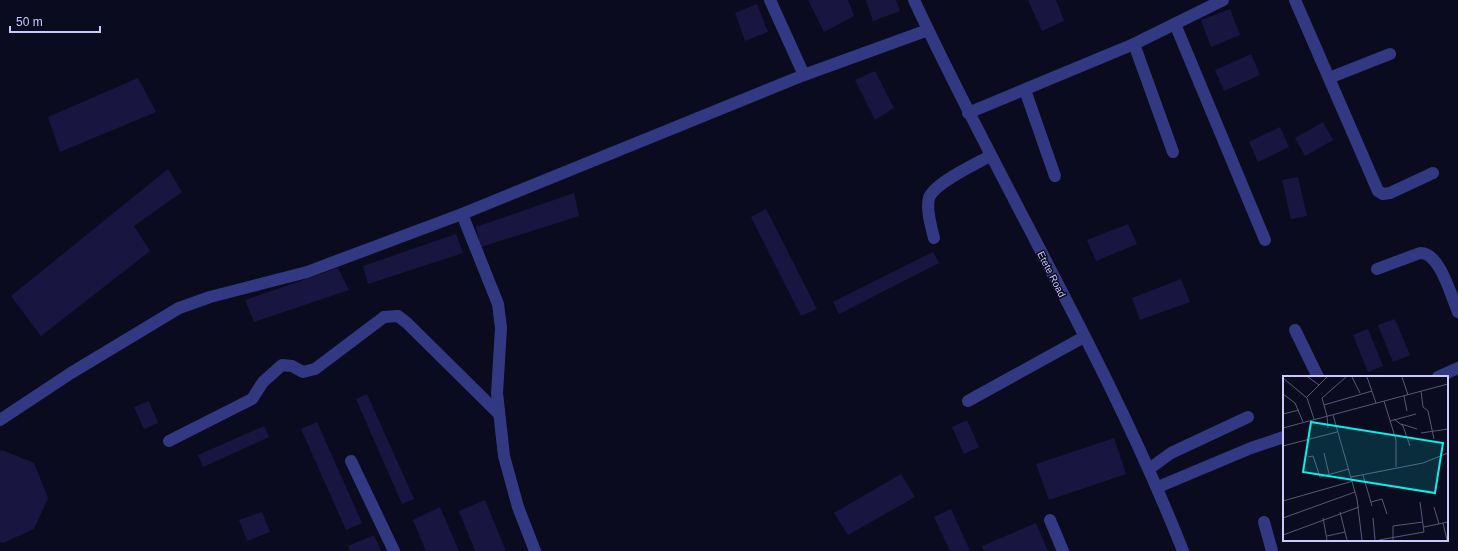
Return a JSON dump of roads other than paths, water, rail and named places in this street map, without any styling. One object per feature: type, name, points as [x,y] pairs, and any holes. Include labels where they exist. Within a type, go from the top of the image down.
[{"type":"street","points":[[770,0],[804,75]]},
{"type":"street","name":"Etete Road","points":[[914,0],[968,114],[1084,337],[1158,487],[1183,551]]},
{"type":"street","points":[[968,114],[1134,44],[1223,0]]},
{"type":"street","points":[[1295,0],[1378,192],[1383,194],[1390,192],[1433,173]]},
{"type":"street","points":[[1175,24],[1264,240]]},
{"type":"street","points":[[0,420],[71,373],[179,308],[210,297],[307,272],[462,214],[804,75],[928,30]]},
{"type":"street","points":[[1134,44],[1173,152]]},
{"type":"street","points":[[1329,78],[1390,54]]},
{"type":"street","points":[[1025,90],[1055,176]]},
{"type":"street","points":[[934,238],[928,205],[930,197],[941,184],[990,156]]},
{"type":"street","points":[[462,214],[498,304],[501,328],[497,393],[504,456],[518,507],[535,551]]},
{"type":"street","points":[[1377,269],[1420,253],[1426,253],[1435,260],[1458,312]]},
{"type":"street","points":[[169,441],[252,399],[263,382],[282,365],[292,366],[303,372],[315,369],[384,317],[398,316],[407,323],[499,414]]},
{"type":"street","points":[[1295,330],[1318,376]]},
{"type":"street","points":[[968,400],[1084,337]]},
{"type":"street","points":[[1440,376],[1458,368]]},
{"type":"street","points":[[1149,469],[1168,454],[1248,417]]},
{"type":"street","points":[[1158,487],[1251,448],[1283,436]]},
{"type":"street","points":[[351,461],[394,551]]},
{"type":"street","points":[[1050,520],[1063,551]]},
{"type":"street","points":[[1264,522],[1272,551]]}]
